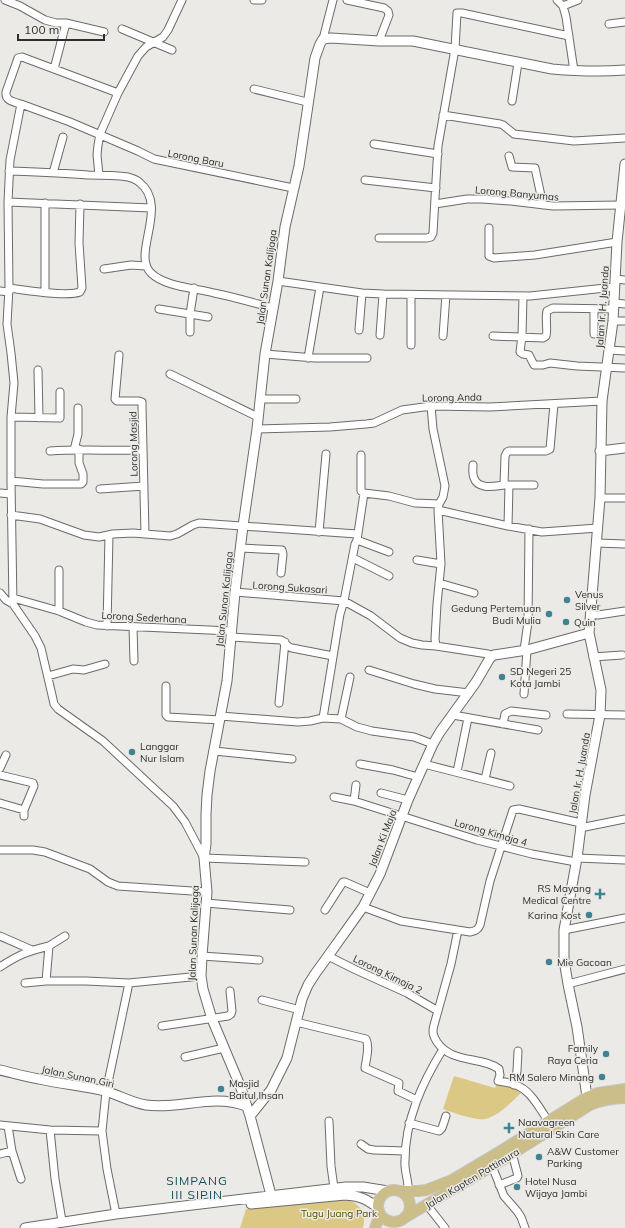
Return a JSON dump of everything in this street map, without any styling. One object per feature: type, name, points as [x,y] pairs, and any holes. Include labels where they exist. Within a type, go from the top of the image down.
[{"type":"main road","name":"Jalan Kapten Pattimura","points":[[398,1191],[426,1190],[452,1180],[505,1155],[589,1101],[598,1093],[625,1089]]},
{"type":"main road","name":"Jalan Kapten Pattimura","points":[[389,1228],[492,1166],[548,1120],[589,1101],[625,1098]]},
{"type":"main road","points":[[375,1228],[379,1211],[378,1202],[384,1194],[398,1191],[403,1193],[409,1200],[409,1210],[401,1220],[386,1220],[379,1211]]},
{"type":"street","points":[[5,0],[46,20],[104,32]]},
{"type":"street","points":[[99,175],[97,156],[100,134],[118,93],[138,56],[146,47],[163,37],[168,30],[182,0]]},
{"type":"street","points":[[254,0],[262,0]]},
{"type":"street","name":"Jalan Sunan Kalijaga","points":[[271,1196],[241,1088],[212,1019],[203,989],[201,976],[207,892],[204,858],[206,844],[207,795],[227,681],[240,548],[257,429],[265,354],[278,281],[285,227],[299,166],[315,58],[323,40],[333,0]]},
{"type":"street","points":[[347,0],[384,8],[388,11],[389,15],[380,40]]},
{"type":"street","points":[[557,0],[563,6],[574,71]]},
{"type":"street","points":[[563,6],[578,0]]},
{"type":"street","points":[[378,238],[427,238],[431,237],[433,233],[438,154],[443,115],[455,49],[457,13],[568,36]]},
{"type":"street","points":[[609,24],[625,22]]},
{"type":"street","points":[[66,23],[54,68],[118,93]]},
{"type":"street","points":[[122,29],[172,50]]},
{"type":"street","points":[[323,40],[331,38],[413,41],[552,69],[608,72],[625,70]]},
{"type":"street","name":"Lorong Baru","points":[[54,68],[22,57],[18,58],[6,95],[9,100],[100,134],[154,160],[293,188]]},
{"type":"street","points":[[512,100],[518,63]]},
{"type":"street","points":[[254,89],[308,102]]},
{"type":"street","points":[[8,599],[11,515],[11,417],[14,383],[7,324],[9,290],[8,202],[10,160],[21,104]]},
{"type":"street","points":[[443,115],[500,124],[514,134],[574,141],[625,138]]},
{"type":"street","points":[[53,172],[63,137]]},
{"type":"street","points":[[374,144],[438,154]]},
{"type":"street","points":[[509,156],[512,168],[531,167],[536,169],[544,205]]},
{"type":"street","name":"Jalan Ir. H. Juanda","points":[[589,1101],[564,960],[564,930],[600,715],[601,690],[589,633],[600,498],[602,401],[613,321],[625,164]]},
{"type":"street","points":[[9,171],[53,172],[128,177],[136,180],[148,192],[152,208],[150,231],[145,246],[146,266],[150,272],[158,279],[168,283],[273,308]]},
{"type":"street","points":[[365,180],[436,188]]},
{"type":"street","name":"Lorong Banyumas","points":[[435,204],[482,198],[544,205],[621,205]]},
{"type":"street","points":[[8,202],[152,208]]},
{"type":"street","points":[[45,203],[45,292]]},
{"type":"street","points":[[0,291],[9,290],[78,294],[81,291],[80,204]]},
{"type":"street","points":[[0,215],[8,215]]},
{"type":"street","points":[[489,228],[489,256],[494,258],[535,255],[618,242]]},
{"type":"street","points":[[104,269],[131,265],[146,266]]},
{"type":"street","points":[[278,281],[362,293],[523,296],[615,283],[625,280]]},
{"type":"street","points":[[308,358],[320,287]]},
{"type":"street","points":[[190,332],[190,314],[194,288]]},
{"type":"street","points":[[359,330],[362,293]]},
{"type":"street","points":[[380,335],[383,294]]},
{"type":"street","points":[[411,294],[411,345]]},
{"type":"street","points":[[443,336],[446,295]]},
{"type":"street","points":[[523,296],[520,352],[529,355],[534,365],[550,363],[606,368],[625,368]]},
{"type":"street","points":[[493,336],[542,338],[546,335],[546,316],[547,311],[550,309],[594,309],[625,304]]},
{"type":"street","points":[[159,309],[208,317]]},
{"type":"street","points":[[594,309],[594,334]]},
{"type":"street","points":[[613,321],[625,321]]},
{"type":"street","points":[[610,350],[625,351]]},
{"type":"street","points":[[265,354],[308,358],[366,358]]},
{"type":"street","name":"Lorong Masjid","points":[[119,355],[115,399],[117,401],[142,402],[145,534]]},
{"type":"street","points":[[38,370],[39,418]]},
{"type":"street","points":[[170,374],[258,417]]},
{"type":"street","points":[[11,417],[60,418],[60,392]]},
{"type":"street","points":[[260,399],[296,399]]},
{"type":"street","name":"Lorong Anda","points":[[257,429],[330,427],[366,424],[402,410],[431,406],[490,407],[602,401]]},
{"type":"street","points":[[508,526],[505,456],[507,452],[513,451],[546,451],[550,449],[554,404]]},
{"type":"street","points":[[431,406],[433,429],[445,486],[443,498],[439,507],[441,564],[435,639],[436,646]]},
{"type":"street","points":[[11,481],[43,484],[82,484],[83,474],[76,449],[78,434],[78,408]]},
{"type":"street","points":[[600,451],[625,448]]},
{"type":"street","points":[[50,451],[76,449],[100,451],[143,450]]},
{"type":"street","points":[[319,532],[326,454]]},
{"type":"street","points":[[323,718],[340,614],[357,537],[364,493],[361,489],[360,455]]},
{"type":"street","points":[[473,465],[473,478],[478,483],[485,486],[534,485]]},
{"type":"street","points":[[100,489],[144,486]]},
{"type":"street","points":[[0,493],[11,494]]},
{"type":"street","points":[[364,493],[389,496],[415,503],[439,507],[508,526],[542,532],[598,528]]},
{"type":"street","points":[[600,498],[625,498]]},
{"type":"street","points":[[11,515],[40,519],[93,537],[121,534],[170,536],[199,523],[319,532],[357,537],[389,552]]},
{"type":"street","points":[[524,694],[525,650],[528,622],[529,530]]},
{"type":"street","points":[[107,626],[109,535]]},
{"type":"street","points":[[596,543],[625,544]]},
{"type":"street","points":[[240,548],[282,550],[281,573]]},
{"type":"street","points":[[352,558],[389,576]]},
{"type":"street","points":[[417,560],[441,564]]},
{"type":"street","points":[[59,570],[59,611]]},
{"type":"street","points":[[439,583],[474,593]]},
{"type":"street","name":"Lorong Sukasari","points":[[235,592],[344,601]]},
{"type":"street","points":[[0,593],[8,599],[35,636],[41,648],[54,704],[58,709],[103,741],[173,806],[185,822],[204,858],[305,862]]},
{"type":"street","name":"Lorong Sederhana","points":[[8,599],[59,611],[97,625],[231,634],[275,639],[285,642],[292,648],[333,656]]},
{"type":"street","points":[[344,601],[372,616],[400,638],[412,643],[488,654],[492,656],[525,650],[589,633]]},
{"type":"street","points":[[590,614],[625,611]]},
{"type":"street","points":[[132,627],[134,661]]},
{"type":"street","points":[[279,703],[285,642]]},
{"type":"street","points":[[593,657],[622,655]]},
{"type":"street","name":"Jalan Ki Maja","points":[[250,1116],[271,1090],[287,1058],[302,999],[308,985],[363,906],[380,874],[401,816],[433,744],[492,656]]},
{"type":"street","points":[[48,676],[73,669],[84,670],[105,664]]},
{"type":"street","points":[[369,670],[435,689],[469,692]]},
{"type":"street","points":[[341,719],[350,677]]},
{"type":"street","points":[[166,686],[166,715],[168,717],[298,722],[323,718],[341,719],[357,728],[414,738],[433,744]]},
{"type":"street","points":[[503,724],[505,714],[511,711],[546,715]]},
{"type":"street","points":[[567,714],[625,715]]},
{"type":"street","points":[[453,715],[538,730]]},
{"type":"street","points":[[457,772],[468,718]]},
{"type":"street","points":[[214,751],[292,759]]},
{"type":"street","points":[[485,780],[491,754]]},
{"type":"street","points":[[0,768],[6,755]]},
{"type":"street","points":[[360,764],[393,770],[418,777]]},
{"type":"street","points":[[424,764],[510,786]]},
{"type":"street","points":[[0,775],[30,781],[34,786],[24,813],[0,803]]},
{"type":"street","points":[[354,801],[356,785]]},
{"type":"street","points":[[382,793],[408,800]]},
{"type":"street","name":"Lorong Kimaja 4","points":[[334,797],[354,801],[477,840],[532,854],[576,860],[625,860]]},
{"type":"street","points":[[363,906],[401,921],[470,932],[475,931],[480,925],[490,881],[514,809],[581,825],[625,819]]},
{"type":"street","points":[[0,850],[33,850],[45,852],[90,869],[108,882],[118,886],[207,892]]},
{"type":"street","points":[[324,910],[343,882],[370,893]]},
{"type":"street","points":[[206,903],[290,910]]},
{"type":"street","points":[[564,930],[625,918]]},
{"type":"street","points":[[458,930],[451,964],[432,1030],[433,1036],[443,1049],[455,1056],[492,1064],[499,1068],[500,1075],[498,1080],[518,1086],[524,1090],[548,1120]]},
{"type":"street","points":[[0,936],[32,950]]},
{"type":"street","points":[[0,967],[20,954],[49,946],[65,936]]},
{"type":"street","points":[[46,981],[49,946]]},
{"type":"street","points":[[202,956],[259,960]]},
{"type":"street","name":"Lorong Kimaja 2","points":[[328,956],[407,993],[438,1011]]},
{"type":"street","points":[[568,984],[625,969]]},
{"type":"street","points":[[25,982],[86,981],[130,983],[201,976]]},
{"type":"street","points":[[116,1214],[107,1169],[102,1131],[106,1092],[130,983]]},
{"type":"street","points":[[162,1026],[228,1016],[232,1011],[230,991]]},
{"type":"street","points":[[262,1000],[300,1010]]},
{"type":"street","points":[[296,1022],[366,1039],[368,1047],[364,1068],[399,1083],[398,1091],[417,1100]]},
{"type":"street","points":[[185,1057],[224,1048]]},
{"type":"street","points":[[25,1228],[62,1221],[116,1214],[334,1188],[363,1187],[398,1191],[408,1184],[405,1171],[405,1151],[409,1122],[417,1100],[443,1049]]},
{"type":"street","points":[[514,1085],[517,1071],[518,1051]]},
{"type":"street","name":"Jalan Sunan Giri","points":[[0,1070],[37,1079],[106,1092],[145,1105],[159,1106],[212,1101],[246,1106]]},
{"type":"street","points":[[409,1122],[439,1131],[442,1128],[446,1116]]},
{"type":"street","points":[[329,1121],[331,1166],[334,1188]]},
{"type":"street","points":[[21,1179],[4,1126],[50,1130],[102,1131]]},
{"type":"street","points":[[50,1130],[55,1179],[62,1221]]},
{"type":"street","points":[[361,1144],[368,1149],[374,1150],[405,1151]]},
{"type":"street","points":[[0,1154],[12,1151]]},
{"type":"street","points":[[499,1185],[517,1178],[518,1176],[505,1155]]},
{"type":"street","points":[[492,1166],[504,1196],[521,1217],[525,1228]]},
{"type":"street","points":[[55,1228],[118,1219],[345,1195],[356,1195],[365,1199],[379,1211]]},
{"type":"street","points":[[427,1205],[445,1228]]},
{"type":"green space","points":[[454,1076],[495,1088],[498,1081],[524,1090],[496,1114],[485,1119],[476,1119],[443,1109]]},
{"type":"green space","name":"Tugu Juang Park","points":[[346,1198],[359,1206],[363,1213],[363,1228],[240,1228],[246,1209]]},
{"type":"place","name":"Venus Silver","points":[[567,600]]},
{"type":"place","name":"Gedung Pertemuan Budi Mulia","points":[[549,614]]},
{"type":"place","name":"Quin","points":[[566,622]]},
{"type":"place","name":"SD Negeri 25 Kota Jambi","points":[[502,677]]},
{"type":"place","name":"Langgar Nur Islam","points":[[132,752]]},
{"type":"place","name":"RS Mayang Medical Centre","points":[[600,894]]},
{"type":"place","name":"Karina Kost","points":[[589,915]]},
{"type":"place","name":"Mie Gacoan","points":[[549,962]]},
{"type":"place","name":"Family Raya Ceria","points":[[606,1054]]},
{"type":"place","name":"RM Salero Minang","points":[[602,1077]]},
{"type":"place","name":"Masjid Baitul Ihsan","points":[[221,1089]]},
{"type":"place","name":"Naavagreen Natural Skin Care","points":[[509,1128]]},
{"type":"place","name":"A&W Customer Parking","points":[[539,1157]]},
{"type":"place","name":"Hotel Nusa Wijaya Jambi","points":[[517,1187]]},
{"type":"district","name":"SIMPANG III SIPIN","points":[[197,1188]]}]
